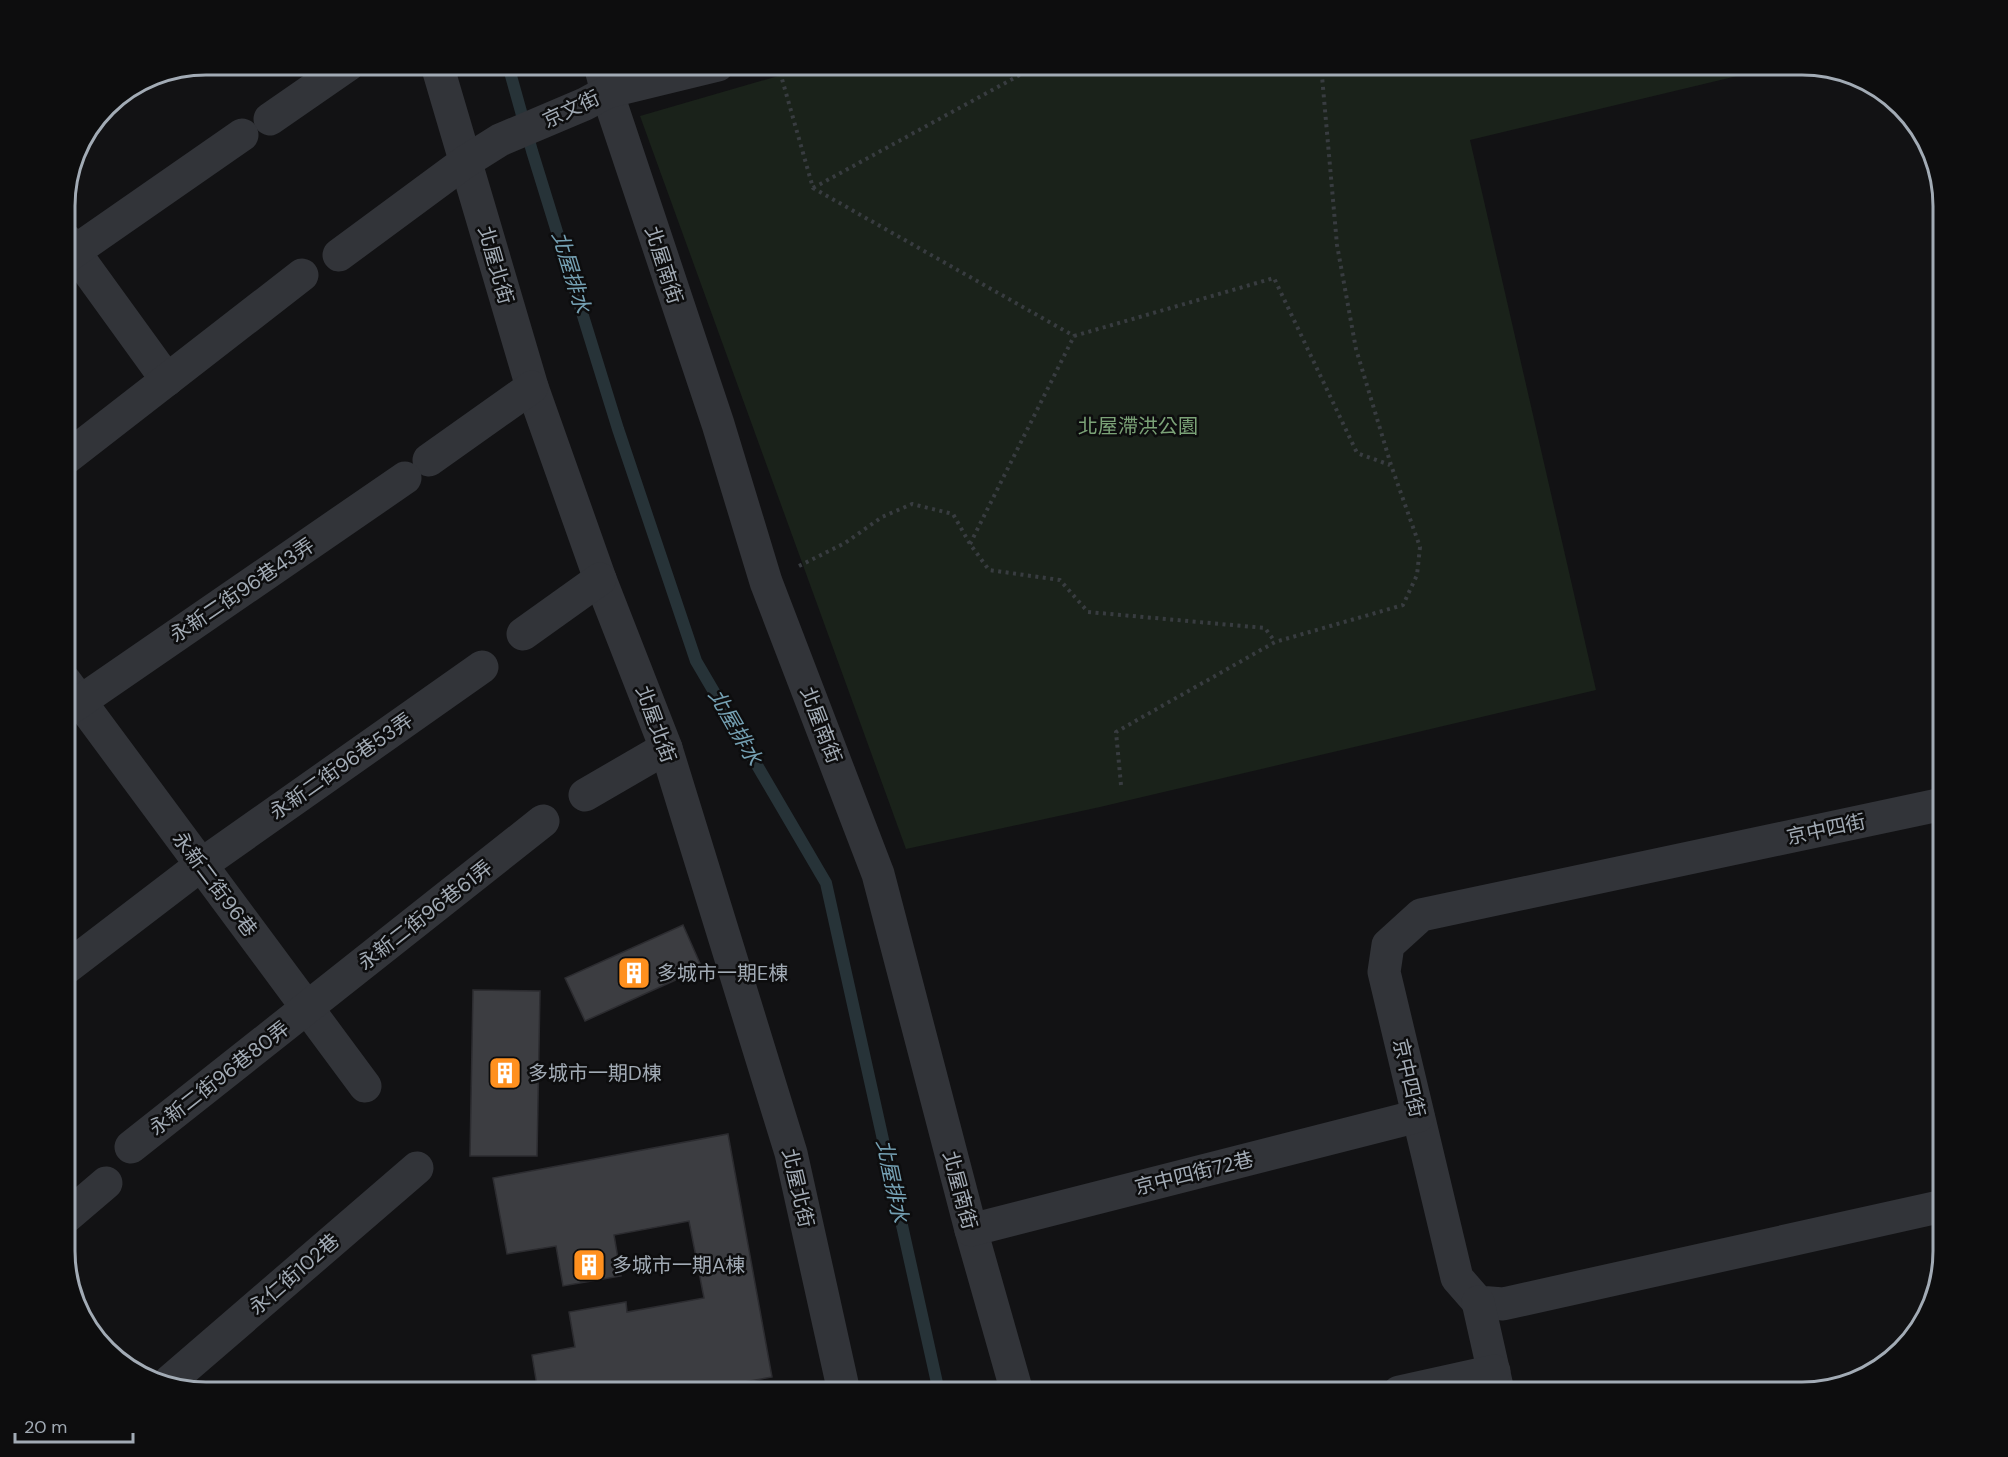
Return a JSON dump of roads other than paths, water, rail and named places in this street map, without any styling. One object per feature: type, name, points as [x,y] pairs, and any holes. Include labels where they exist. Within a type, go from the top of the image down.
[{"type":"street","points":[[270,119],[332,75]]},
{"type":"street","name":"北屋北街","points":[[440,75],[532,387],[600,579],[666,748],[790,1153],[842,1382]]},
{"type":"street","name":"京文街","points":[[339,255],[465,162],[500,140],[597,87],[660,75]]},
{"type":"street","name":"北屋南街","points":[[597,87],[718,424],[766,582],[878,874],[971,1230],[1014,1382]]},
{"type":"street","points":[[75,244],[242,135]]},
{"type":"street","points":[[75,258],[168,380]]},
{"type":"street","points":[[75,451],[302,275]]},
{"type":"street","name":"永新二街96巷43弄","points":[[75,695],[417,469],[532,387]]},
{"type":"street","points":[[523,634],[600,579]]},
{"type":"street","name":"永新二街96巷53弄","points":[[75,961],[201,865],[482,667]]},
{"type":"street","name":"永新二街96巷","points":[[75,704],[201,865],[365,1086]]},
{"type":"street","points":[[585,795],[666,748]]},
{"type":"street","name":"京中四街","points":[[1478,1302],[1456,1278],[1384,972],[1389,945],[1421,915],[1933,806]]},
{"type":"street","name":"永新二街96巷61弄","points":[[307,1008],[543,821]]},
{"type":"street","name":"永新二街96巷80弄","points":[[131,1148],[307,1008]]},
{"type":"street","name":"京中四街72巷","points":[[971,1230],[1418,1116]]},
{"type":"street","name":"永仁街102巷","points":[[174,1378],[417,1167]]},
{"type":"street","points":[[75,1209],[106,1183]]},
{"type":"street","points":[[1496,1382],[1478,1302],[1503,1304],[1933,1208]]},
{"type":"waterway","name":"北屋排水","points":[[511,75],[618,429],[696,661],[826,883],[937,1382]]},
{"type":"place","name":"多城市一期E棟","points":[[634,973]]},
{"type":"place","name":"多城市一期D棟","points":[[505,1073]]},
{"type":"place","name":"多城市一期A棟","points":[[589,1265]]},
{"type":"park label","name":"北屋滯洪公園","points":[[1138,426]]}]
